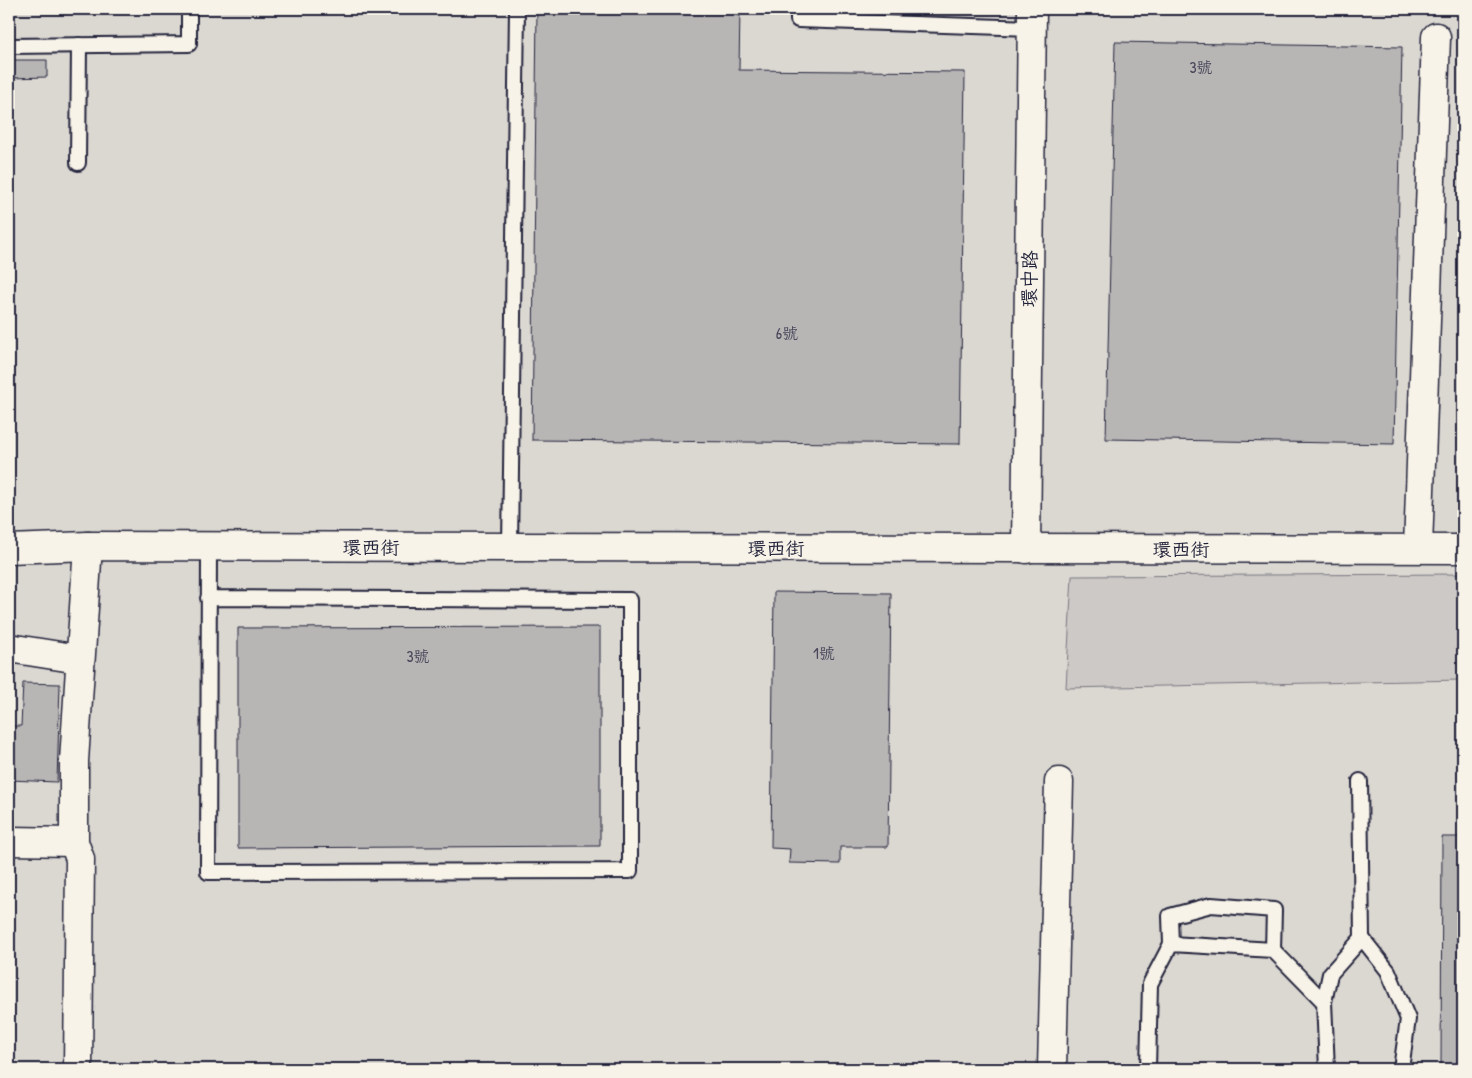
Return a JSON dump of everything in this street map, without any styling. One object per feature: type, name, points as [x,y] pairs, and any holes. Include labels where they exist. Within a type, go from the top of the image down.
[{"type":"street","name":"環中路","points":[[1026,550],[1032,18]]},
{"type":"street","points":[[1418,548],[1436,37]]},
{"type":"street","name":"環西街","points":[[9,549],[88,546],[209,546],[1026,550],[1463,549]]},
{"type":"street","points":[[78,1069],[80,859],[74,842],[74,760],[79,659],[88,546]]},
{"type":"street","points":[[9,648],[79,659]]},
{"type":"street","points":[[1052,1069],[1059,782]]},
{"type":"street","points":[[9,841],[74,842]]},
{"type":"lane","points":[[9,46],[189,44],[189,9]]},
{"type":"lane","points":[[510,548],[517,9]]},
{"type":"lane","points":[[798,9],[798,20],[1032,18]]},
{"type":"lane","points":[[78,163],[79,45]]},
{"type":"lane","points":[[208,598],[630,600],[630,870],[208,872],[208,598],[209,546]]},
{"type":"lane","points":[[1360,781],[1362,938],[1388,971],[1408,1019],[1400,1069]]},
{"type":"lane","points":[[1148,1069],[1150,984],[1171,944],[1170,916],[1211,905],[1274,910],[1273,950]]},
{"type":"lane","points":[[1328,1069],[1324,1002],[1330,974],[1362,938]]},
{"type":"lane","points":[[1171,944],[1273,950],[1324,1002]]},
{"type":"shaded area","points":[[9,9],[1463,9],[1463,1069],[9,1069]]},
{"type":"shaded area","points":[[1463,574],[1463,680],[1066,688],[1072,576]]},
{"type":"building","points":[[537,9],[740,9],[739,70],[965,72],[960,444],[532,440]]},
{"type":"building","points":[[1115,42],[1402,47],[1394,444],[1106,439]]},
{"type":"building","points":[[11,60],[47,60],[47,77],[10,78]]},
{"type":"building","points":[[774,592],[891,593],[888,847],[840,847],[840,864],[789,863],[790,849],[771,848]]},
{"type":"building","points":[[600,627],[600,846],[238,848],[238,628]]},
{"type":"building","points":[[23,683],[60,684],[57,782],[9,780],[9,726],[21,726]]},
{"type":"building","points":[[1442,837],[1463,837],[1463,1069],[1441,1069]]}]
